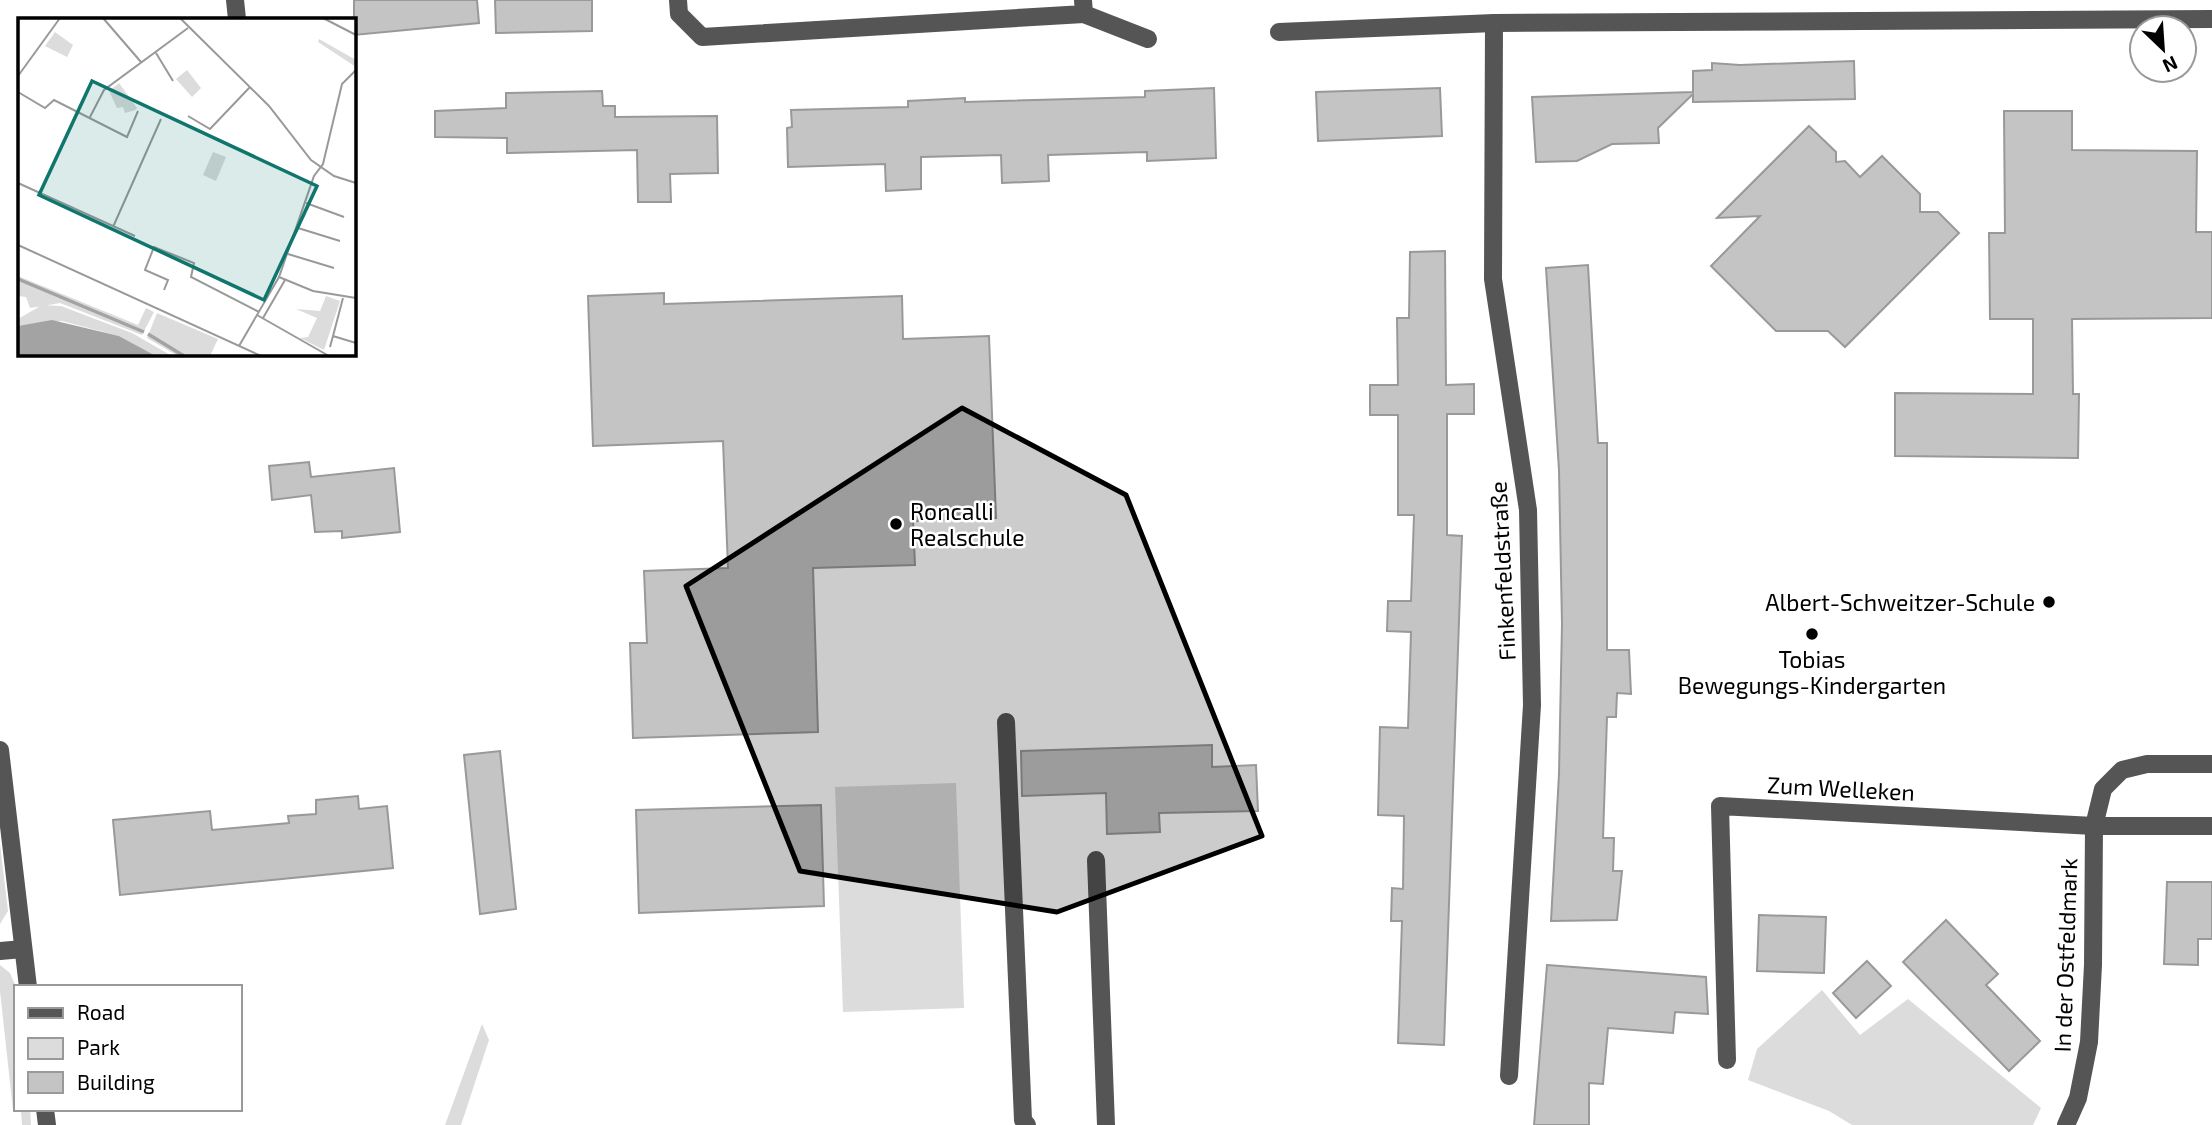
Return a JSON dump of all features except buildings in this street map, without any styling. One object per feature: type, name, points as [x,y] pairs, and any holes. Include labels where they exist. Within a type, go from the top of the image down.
[{"type":"street","points":[[235,0],[237,18]]},
{"type":"street","points":[[678,0],[679,14],[702,37],[1083,7],[1149,39]]},
{"type":"street","points":[[1279,32],[1494,23],[2212,19]]},
{"type":"street","name":"Finkenfeldstraße","points":[[1494,23],[1493,279],[1528,510],[1532,705],[1509,1076]]},
{"type":"street","points":[[1006,722],[1023,1120],[1027,1125]]},
{"type":"street","points":[[0,750],[28,985]]},
{"type":"street","name":"In der Ostfeldmark","points":[[2066,1125],[2078,1098],[2089,1042],[2094,965],[2094,826],[2103,789],[2122,770],[2147,764],[2212,764]]},
{"type":"street","name":"Zum Welleken","points":[[1727,1060],[1720,806],[2094,826],[2212,826]]},
{"type":"street","points":[[1096,860],[1106,1125]]},
{"type":"street","points":[[0,951],[23,949]]},
{"type":"highlighted area","points":[[962,408],[1126,495],[1262,836],[1057,912],[800,871],[686,586]]},
{"type":"green space","points":[[956,783],[964,1008],[843,1012],[835,787]]},
{"type":"green space","points":[[0,844],[8,911],[0,924]]},
{"type":"green space","points":[[0,965],[10,973],[15,985],[14,1110],[13,1110],[0,991]]},
{"type":"green space","points":[[1822,990],[1860,1035],[1908,999],[2041,1108],[2033,1125],[1852,1125],[1829,1111],[1748,1080],[1757,1049]]},
{"type":"green space","points":[[482,1024],[489,1040],[461,1125],[445,1125]]},
{"type":"green space","points":[[21,1111],[30,1111],[31,1125],[22,1125]]},
{"type":"place","name":"Roncalli Realschule","points":[[896,524]]},
{"type":"place","name":"Albert-Schweitzer-Schule","points":[[2049,602]]},
{"type":"place","name":"Tobias Bewegungs-Kindergarten","points":[[1812,634]]}]
